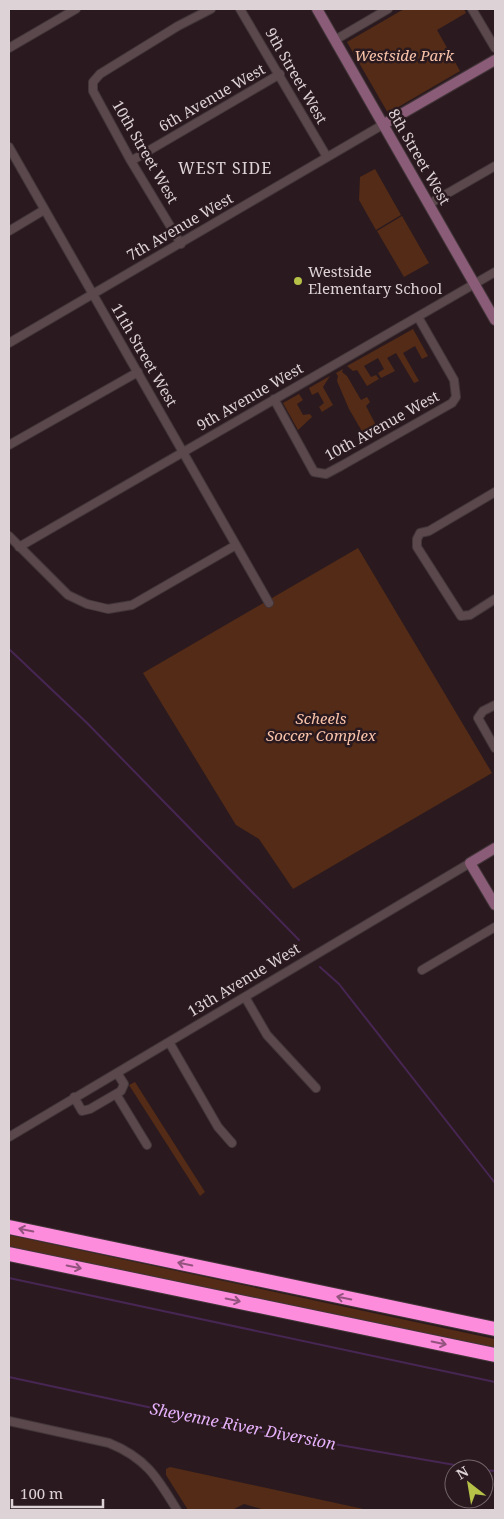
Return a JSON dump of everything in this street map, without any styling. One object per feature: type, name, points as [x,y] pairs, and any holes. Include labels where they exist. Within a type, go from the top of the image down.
[{"type":"highway","points":[[9,1226],[495,1329]]},
{"type":"highway","points":[[9,1254],[495,1355]]},
{"type":"street","points":[[9,48],[76,9]]},
{"type":"street","name":"10th Street West","points":[[181,244],[131,160],[94,91],[93,82],[100,74],[178,26],[211,9]]},
{"type":"street","name":"9th Street West","points":[[240,9],[280,74],[327,157]]},
{"type":"street","name":"8th Street West","points":[[317,9],[495,320]]},
{"type":"street","points":[[335,40],[388,9]]},
{"type":"street","points":[[472,9],[495,48]]},
{"type":"street","name":"7th Avenue West","points":[[9,343],[495,60]]},
{"type":"street","name":"6th Avenue West","points":[[131,160],[280,74]]},
{"type":"street","name":"11th Street West","points":[[9,147],[269,603]]},
{"type":"street","points":[[429,204],[495,166]]},
{"type":"street","points":[[9,230],[44,210]]},
{"type":"street","name":"9th Avenue West","points":[[19,547],[183,450],[495,272]]},
{"type":"street","name":"10th Avenue West","points":[[274,398],[310,466],[319,474],[326,474],[341,466],[452,403],[456,397],[454,380],[418,317]]},
{"type":"street","points":[[9,446],[138,372]]},
{"type":"street","points":[[495,492],[430,531],[420,533],[417,540],[417,546],[461,616],[470,615],[495,599]]},
{"type":"street","points":[[9,536],[68,595],[87,604],[108,608],[132,605],[236,545]]},
{"type":"street","points":[[495,705],[483,712],[478,718],[495,748]]},
{"type":"street","name":"13th Avenue West","points":[[9,1137],[495,848]]},
{"type":"street","points":[[470,863],[495,905]]},
{"type":"street","points":[[422,970],[495,927]]},
{"type":"street","points":[[245,997],[267,1035],[316,1088]]},
{"type":"street","points":[[169,1042],[218,1127],[232,1143]]},
{"type":"street","points":[[74,1097],[80,1108],[85,1111],[116,1094],[124,1088],[117,1073]]},
{"type":"street","points":[[116,1094],[146,1145]]},
{"type":"street","points":[[9,1421],[109,1443],[124,1449],[149,1468],[177,1510]]},
{"type":"green space","name":"Westside Park","points":[[404,9],[464,9],[466,13],[437,30],[460,71],[388,113],[347,42]]},
{"type":"green space","points":[[375,169],[401,215],[376,230],[359,200],[360,177]]},
{"type":"green space","points":[[402,216],[429,263],[404,277],[377,231]]},
{"type":"green space","points":[[413,329],[428,356],[422,359],[415,346],[403,353],[419,381],[414,383],[396,353],[387,358],[395,371],[381,378],[378,373],[384,369],[378,358],[364,366],[371,377],[376,375],[379,379],[367,386],[357,370],[353,371],[347,366]]},
{"type":"green space","points":[[343,369],[342,372],[347,376],[361,400],[367,397],[370,402],[366,406],[380,433],[367,440],[349,409],[337,381],[338,376],[336,373]]},
{"type":"green space","points":[[330,376],[323,387],[333,405],[322,412],[319,407],[324,403],[318,392],[312,395],[309,388]]},
{"type":"green space","points":[[299,394],[303,400],[297,404],[303,415],[310,414],[312,417],[298,430],[283,403]]},
{"type":"green space","name":"Scheels Soccer Complex","points":[[358,548],[492,773],[293,889],[259,839],[236,825],[143,673]]},
{"type":"green space","points":[[135,1082],[205,1192],[200,1196],[129,1085]]},
{"type":"green space","points":[[9,1235],[495,1339],[495,1350],[9,1247]]},
{"type":"green space","points":[[170,1467],[368,1510],[265,1510],[244,1504],[232,1510],[188,1510],[166,1475],[166,1469]]},
{"type":"waterway","points":[[9,649],[87,723],[299,940]]},
{"type":"waterway","points":[[320,967],[339,984],[495,1183]]},
{"type":"waterway","points":[[9,1278],[495,1382]]},
{"type":"waterway","name":"Sheyenne River Diversion","points":[[9,1377],[259,1431],[444,1463]]},
{"type":"place","name":"Westside Elementary School","points":[[298,281]]},
{"type":"district","name":"WEST SIDE","points":[[225,168]]}]
